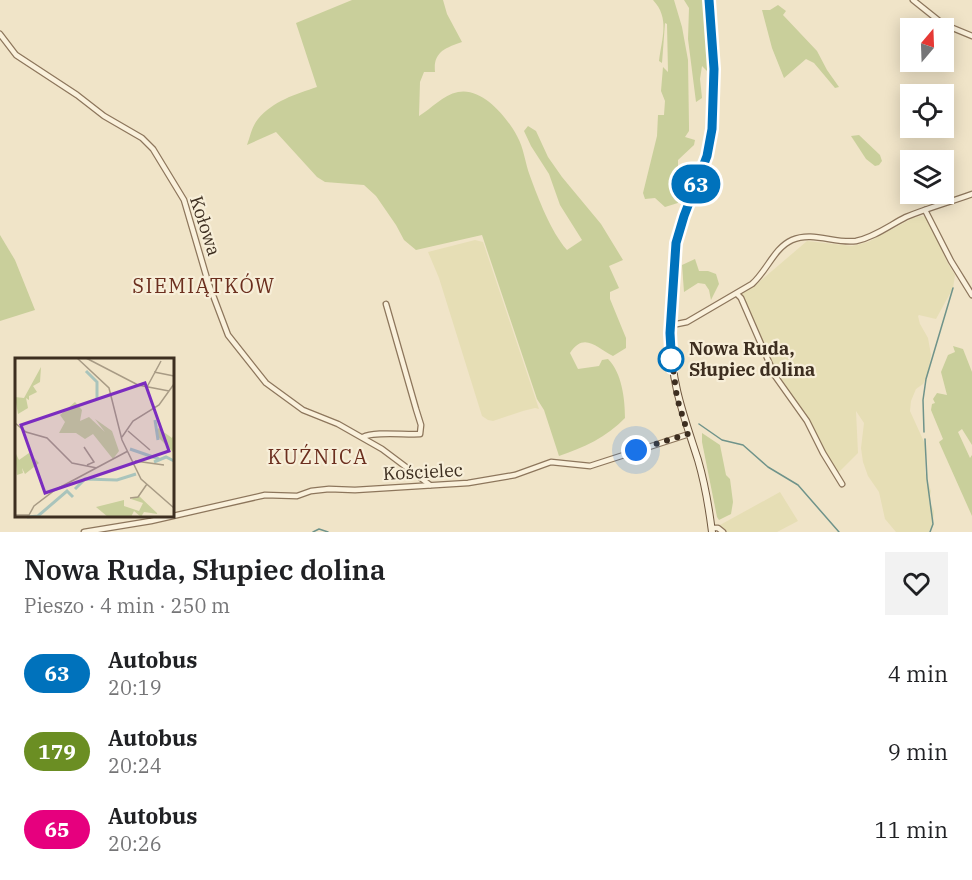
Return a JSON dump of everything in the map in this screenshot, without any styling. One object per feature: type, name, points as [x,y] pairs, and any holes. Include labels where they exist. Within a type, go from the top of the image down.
[{"type":"main road","points":[[709,0],[714,69],[712,129],[707,156],[676,243],[672,368],[677,398],[702,475],[712,530]]},
{"type":"street","points":[[913,0],[944,24],[972,36]]},
{"type":"street","name":"Kołowa","points":[[0,34],[12,51],[22,60],[77,95],[104,116],[142,138],[149,145],[184,200],[208,282],[226,328],[235,345],[266,383],[303,410],[363,437],[430,485]]},
{"type":"street","points":[[672,325],[687,322],[738,294],[759,278],[776,254],[793,240],[808,237],[842,242],[856,241],[925,210],[972,195]]},
{"type":"street","points":[[925,210],[951,261],[972,295]]},
{"type":"street","points":[[738,294],[780,385],[807,421],[842,484]]},
{"type":"street","name":"Kołowa","points":[[363,437],[373,434],[420,434],[421,425],[386,304]]},
{"type":"street","name":"Kościelec","points":[[174,516],[265,495],[297,496],[320,489],[355,490],[468,483],[500,479],[551,462],[590,466],[688,434]]},
{"type":"street","name":"Kościelec","points":[[84,532],[169,517]]},
{"type":"street","points":[[712,530],[718,528],[723,532]]},
{"type":"shaded area","points":[[921,216],[927,217],[955,275],[953,288],[936,319],[918,316],[928,338],[931,355],[928,375],[923,384],[916,389],[910,411],[925,444],[925,472],[931,491],[929,501],[934,511],[933,524],[929,532],[896,532],[885,519],[879,492],[868,476],[863,462],[861,448],[864,423],[856,411],[858,453],[838,473],[779,379],[741,294],[758,283],[807,241],[852,246],[868,242]]},
{"type":"shaded area","points":[[475,240],[483,242],[539,409],[523,411],[493,421],[482,416],[439,278],[428,252]]},
{"type":"shaded area","points":[[780,492],[798,521],[777,532],[726,532],[720,525]]},
{"type":"green space","points":[[352,0],[443,0],[447,14],[462,42],[450,46],[438,55],[435,72],[424,72],[420,82],[419,116],[442,99],[458,92],[476,94],[493,105],[507,120],[517,136],[541,204],[550,224],[567,250],[582,240],[560,205],[549,174],[524,131],[528,126],[536,131],[548,157],[601,224],[623,260],[609,266],[619,288],[610,292],[610,299],[626,338],[626,348],[613,356],[586,342],[575,346],[570,353],[578,369],[599,366],[602,360],[608,359],[617,371],[622,387],[625,418],[594,441],[559,456],[544,410],[537,399],[482,235],[416,250],[404,240],[376,196],[364,185],[325,182],[317,177],[276,132],[247,145],[254,125],[271,107],[317,87],[296,23]]},
{"type":"green space","points":[[653,0],[674,0],[688,60],[689,131],[685,137],[695,140],[694,145],[678,160],[678,195],[681,202],[665,207],[655,198],[645,199],[643,193],[657,136],[658,115],[664,115],[665,101],[661,91],[663,67],[668,72],[667,24],[665,23],[662,63],[659,61],[664,29],[662,14]]},
{"type":"green space","points":[[684,0],[705,0],[708,72],[702,66],[700,79],[702,98],[696,102],[688,39],[689,8]]},
{"type":"green space","points":[[778,5],[786,11],[783,15],[817,51],[839,87],[835,88],[814,63],[806,59],[784,78],[772,48],[762,10],[770,10]]},
{"type":"green space","points":[[859,135],[880,155],[882,161],[879,165],[875,166],[866,159],[851,136]]},
{"type":"green space","points":[[0,235],[15,260],[35,310],[0,321]]},
{"type":"green space","points":[[695,259],[699,271],[716,274],[719,284],[711,300],[705,284],[698,283],[684,292],[682,265]]},
{"type":"green space","points":[[953,346],[963,349],[972,372],[972,445],[962,429],[958,432],[970,458],[972,455],[972,516],[939,442],[943,439],[931,410],[937,393],[947,395],[941,372],[948,355],[955,352]]},
{"type":"green space","points":[[702,433],[720,445],[726,475],[730,479],[733,502],[731,514],[719,520],[702,442]]},
{"type":"waterway","points":[[924,432],[923,400],[926,379],[953,288]]},
{"type":"waterway","points":[[699,424],[722,440],[743,445],[768,467],[798,485],[839,532]]},
{"type":"waterway","points":[[925,439],[933,524],[930,532]]},
{"type":"waterway","points":[[313,532],[319,529],[328,532]]},
{"type":"bus line","name":"63","points":[[672,368],[670,333],[676,243],[707,156],[712,129],[714,69],[709,0]]},
{"type":"place","name":"Nowa Ruda, Słupiec dolina","points":[[671,359]]},
{"type":"district","name":"SIEMIĄTKÓW","points":[[204,286]]},
{"type":"district","name":"KUŹNICA","points":[[318,457]]},
{"type":"route","points":[[636,450],[688,434],[677,398],[671,352],[671,359]]}]
